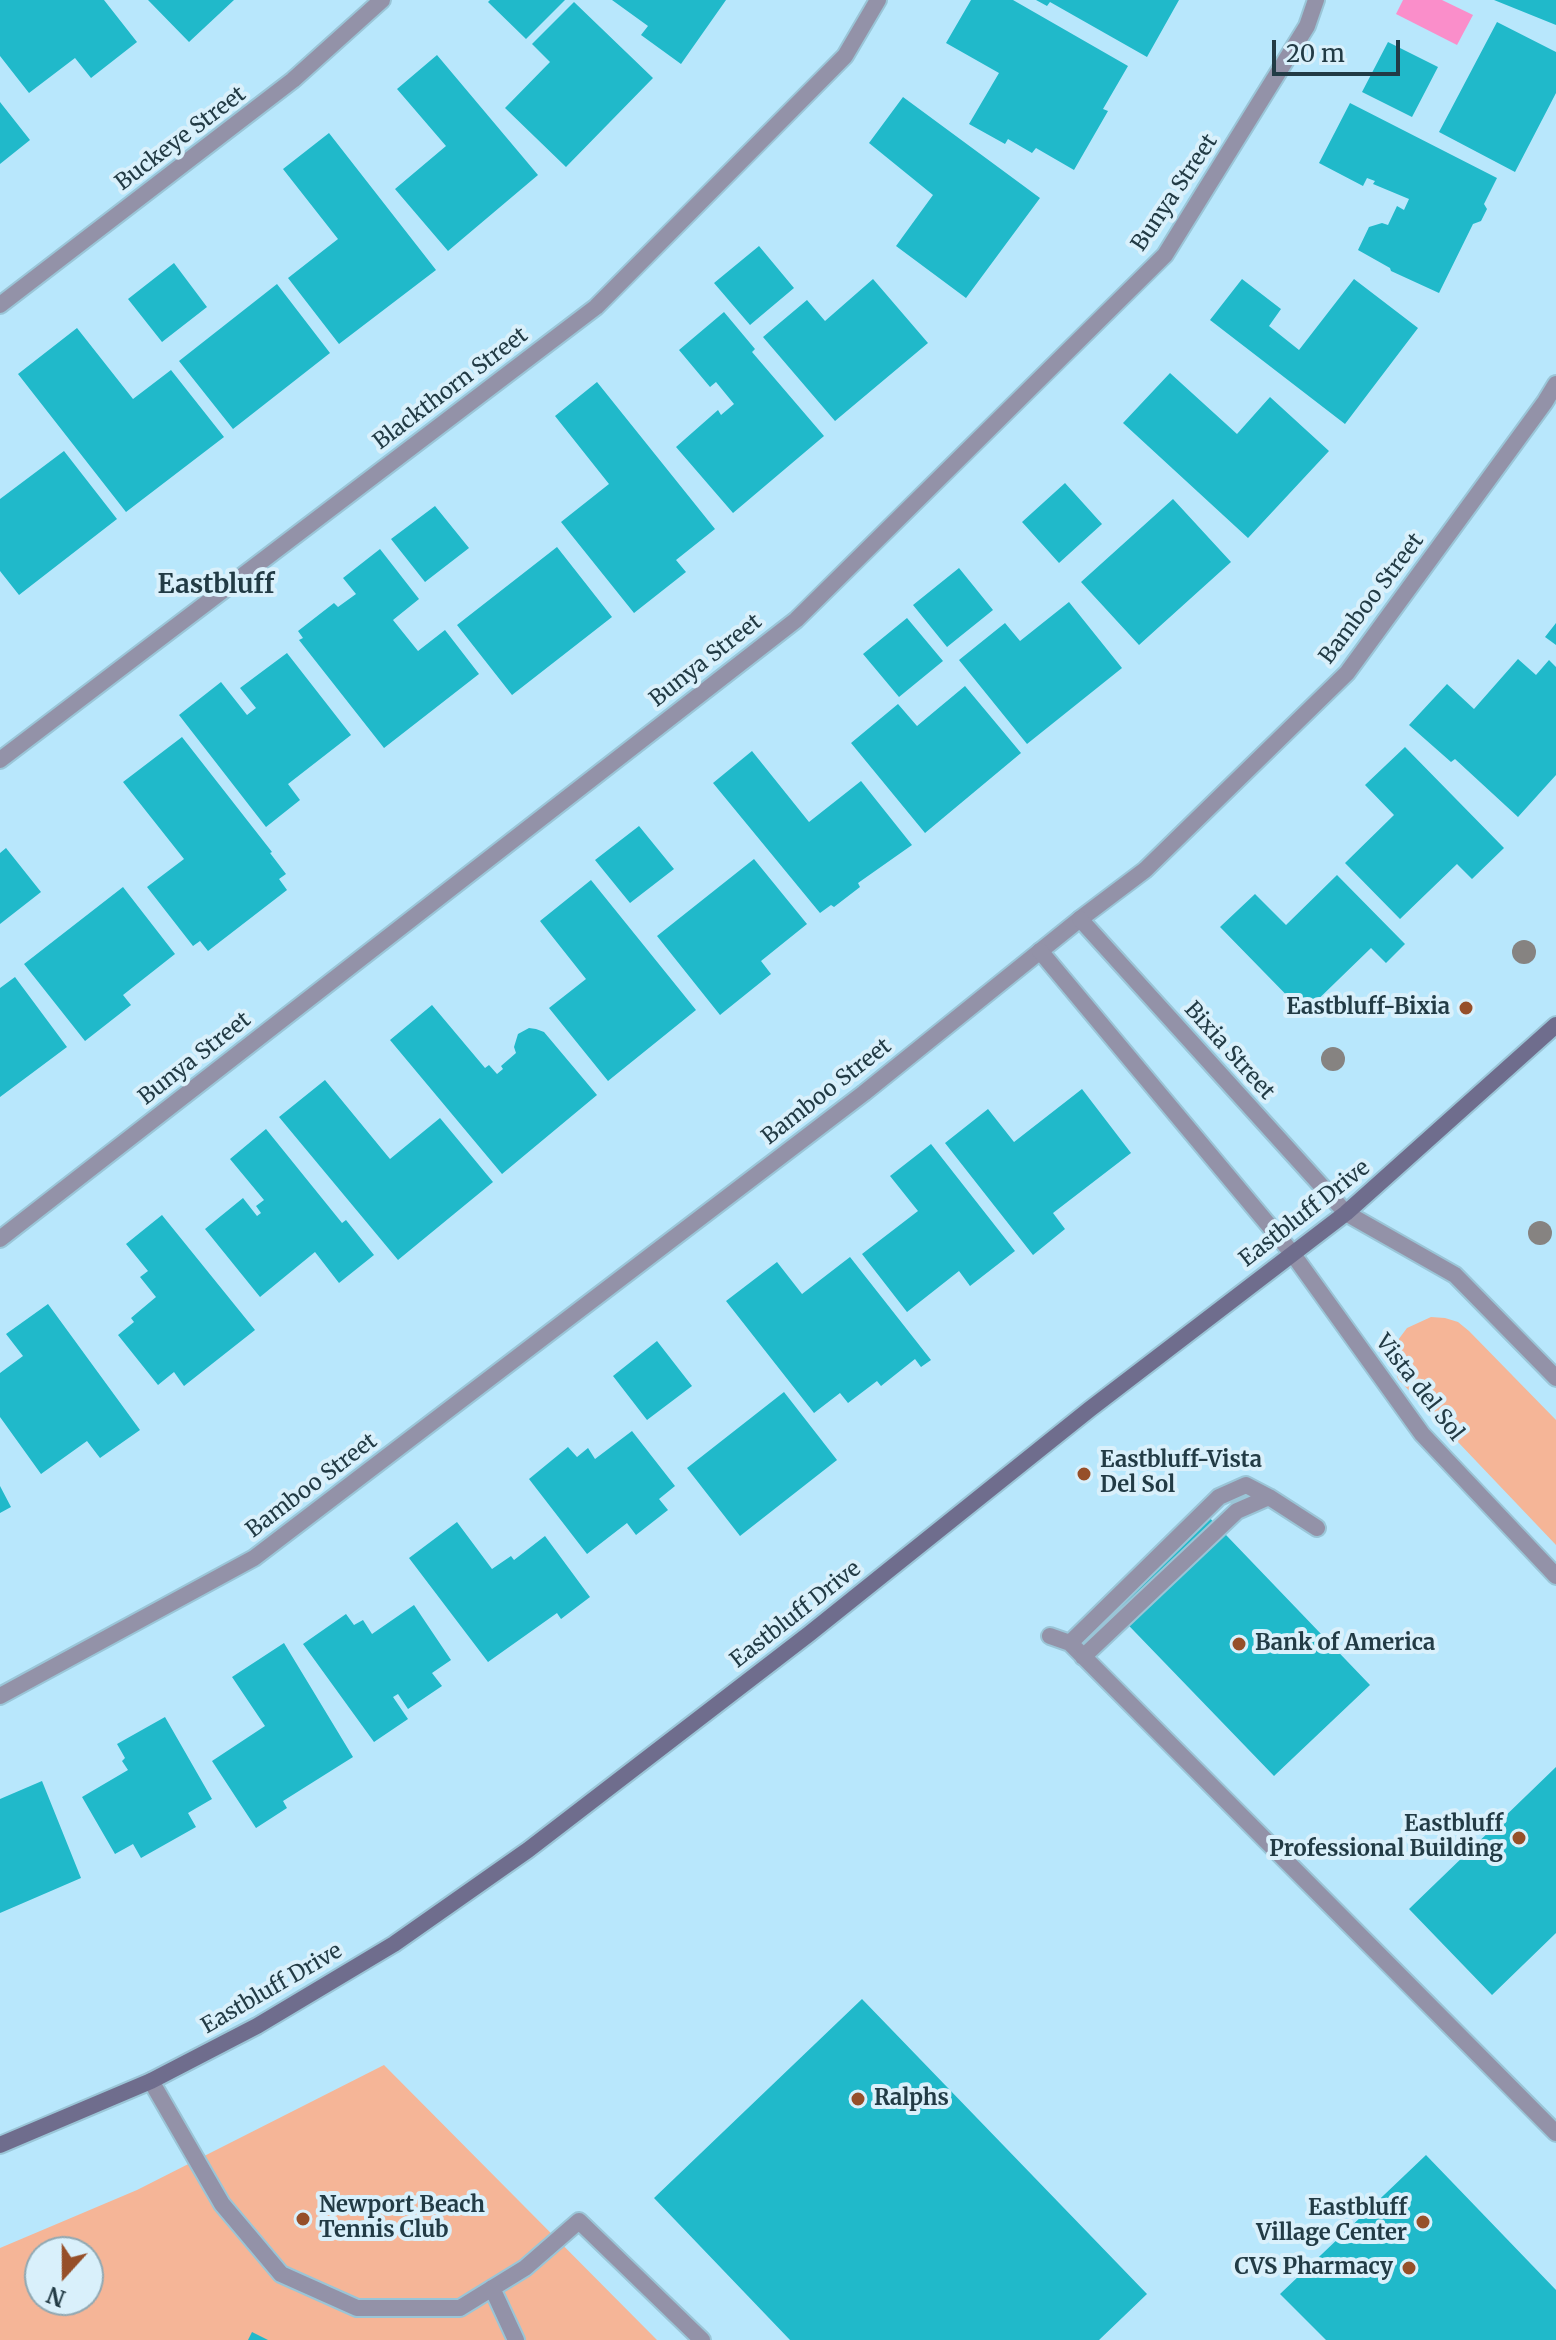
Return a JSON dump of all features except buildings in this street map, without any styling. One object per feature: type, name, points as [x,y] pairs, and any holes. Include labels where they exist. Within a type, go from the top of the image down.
[{"type":"main road","name":"Eastbluff Drive","points":[[0,2145],[151,2081],[257,2026],[394,1944],[528,1850],[809,1634],[1090,1409],[1346,1213],[1556,1025]]},
{"type":"street","name":"Buckeye Street","points":[[0,305],[293,80],[382,0]]},
{"type":"street","name":"Blackthorn Street","points":[[0,760],[596,307],[845,56],[878,0]]},
{"type":"street","name":"Bunya Street","points":[[0,1239],[796,620],[1165,255],[1307,26],[1316,0]]},
{"type":"street","name":"Bamboo Street","points":[[0,1696],[254,1558],[864,1093],[1145,870],[1347,673],[1556,384]]},
{"type":"street","name":"Bixia Street","points":[[1080,919],[1346,1213]]},
{"type":"street","points":[[1040,951],[1292,1253]]},
{"type":"street","points":[[1346,1213],[1455,1275],[1556,1378]]},
{"type":"street","name":"Vista del Sol","points":[[1292,1253],[1422,1434],[1556,1576]]},
{"type":"street","points":[[1070,1643],[1219,1497],[1246,1485],[1317,1528]]},
{"type":"street","points":[[1083,1657],[1237,1511],[1269,1497]]},
{"type":"street","points":[[1050,1636],[1070,1643],[1556,2133]]},
{"type":"street","points":[[151,2081],[222,2204],[281,2274],[357,2308],[460,2308],[525,2268],[579,2221],[702,2340]]},
{"type":"street","points":[[492,2288],[516,2340]]},
{"type":"shaded area","points":[[1403,0],[1442,0],[1473,15],[1457,45],[1396,14]]},
{"type":"shaded area","points":[[1431,1317],[1458,1322],[1469,1331],[1556,1420],[1556,1545],[1398,1379],[1394,1353],[1398,1340],[1407,1328]]},
{"type":"shaded area","name":"Newport Beach Tennis Club","points":[[384,2065],[657,2340],[0,2340],[0,2248],[24,2238],[24,2316],[104,2316],[104,2236],[28,2236],[137,2190]]},
{"type":"place","name":"Eastbluff-Bixia","points":[[1466,1008]]},
{"type":"place","name":"Eastbluff-Vista Del Sol","points":[[1084,1474]]},
{"type":"place","name":"Bank of America","points":[[1239,1644]]},
{"type":"place","name":"Eastbluff Professional Building","points":[[1519,1838]]},
{"type":"place","name":"Ralphs","points":[[858,2099]]},
{"type":"place","name":"Newport Beach Tennis Club","points":[[303,2219]]},
{"type":"place","name":"Eastbluff Village Center","points":[[1423,2222]]},
{"type":"place","name":"CVS Pharmacy","points":[[1409,2268]]},
{"type":"district","name":"Eastbluff","points":[[216,586]]}]
